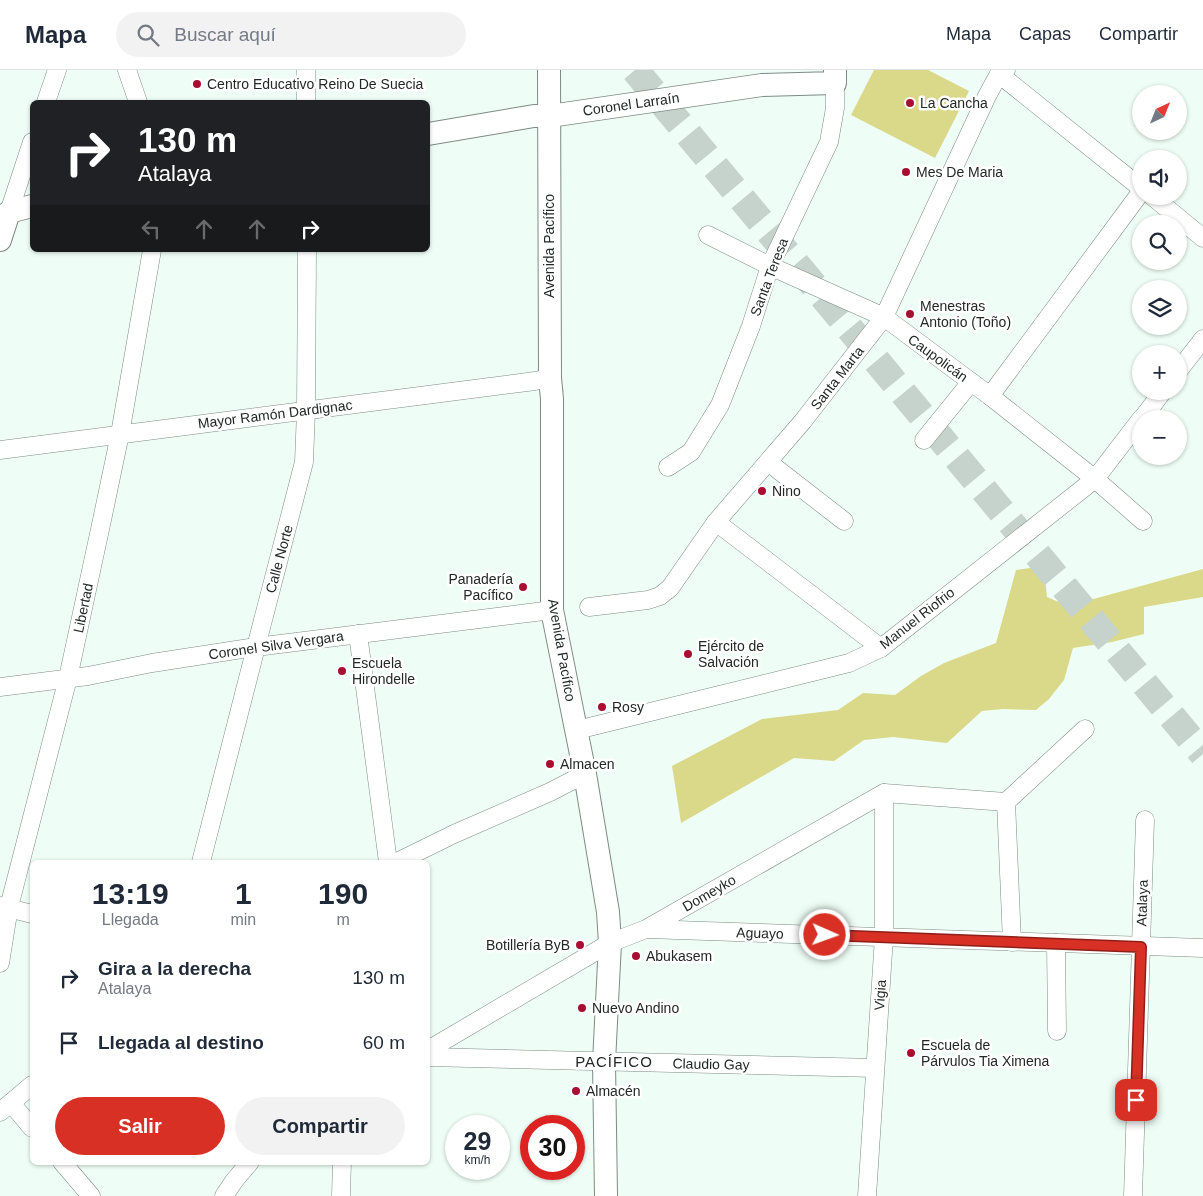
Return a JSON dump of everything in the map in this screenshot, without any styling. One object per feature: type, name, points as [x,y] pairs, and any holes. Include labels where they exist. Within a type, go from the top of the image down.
[{"type":"street","points":[[47,100],[56,70]]},
{"type":"street","points":[[127,70],[137,100]]},
{"type":"street","points":[[306,70],[306,100]]},
{"type":"street","name":"Avenida Pacífico","points":[[549,70],[552,610],[577,730],[608,912],[610,943],[604,1062],[606,1196]]},
{"type":"street","points":[[1003,72],[1132,180]]},
{"type":"street","name":"Santa Marta","points":[[589,608],[648,600],[660,596],[670,588],[716,522],[803,421],[884,318],[987,96],[1003,72]]},
{"type":"street","name":"Coronel Larraín","points":[[430,134],[534,116],[550,116],[835,76]]},
{"type":"street","name":"Santa Teresa","points":[[668,467],[691,452],[720,405],[751,326],[770,266],[829,142],[835,108],[835,76]]},
{"type":"street","points":[[0,240],[4,213],[30,147]]},
{"type":"street","points":[[990,396],[1132,204]]},
{"type":"street","points":[[1163,205],[1203,238]]},
{"type":"street","points":[[4,213],[30,206]]},
{"type":"street","name":"Caupolicán","points":[[708,234],[770,266],[884,318],[990,396],[1095,479],[1143,521]]},
{"type":"street","name":"Libertad","points":[[0,963],[4,906],[68,678],[120,434],[152,252]]},
{"type":"street","name":"Calle Norte","points":[[203,860],[304,462],[307,252]]},
{"type":"street","points":[[1187,360],[1203,339]]},
{"type":"street","name":"Mayor Ramón Dardignac","points":[[0,450],[550,378]]},
{"type":"street","points":[[924,440],[971,382]]},
{"type":"street","name":"Manuel Riofrio","points":[[1148,410],[1156,400]]},
{"type":"street","name":"Manuel Riofrio","points":[[577,730],[849,663],[881,648],[1095,479],[1132,431]]},
{"type":"street","points":[[768,462],[844,521]]},
{"type":"street","points":[[716,522],[881,648]]},
{"type":"street","name":"Coronel Silva Vergara","points":[[0,687],[68,678],[256,647],[552,610]]},
{"type":"street","points":[[358,634],[388,860]]},
{"type":"street","points":[[884,793],[1006,802],[1085,728]]},
{"type":"street","points":[[400,860],[550,792],[585,774]]},
{"type":"street","name":"Domeyko","points":[[430,1049],[610,943],[646,929],[884,793]]},
{"type":"street","name":"Vigia","points":[[867,1196],[884,937],[884,793]]},
{"type":"street","points":[[1006,802],[1012,942]]},
{"type":"street","name":"Atalaya","points":[[1133,1196],[1145,820]]},
{"type":"street","points":[[4,906],[30,913]]},
{"type":"street","name":"Aguayo","points":[[646,929],[1203,948]]},
{"type":"street","points":[[1056,943],[1058,1032]]},
{"type":"street","name":"Claudio Gay","points":[[430,1057],[875,1068]]},
{"type":"street","points":[[30,1086],[5,1108],[30,1127]]},
{"type":"street","points":[[65,1165],[92,1196]]},
{"type":"street","points":[[224,1196],[247,1165]]},
{"type":"street","points":[[341,1196],[342,1165]]},
{"type":"shaded area","name":"La Cancha","points":[[874,70],[928,70],[969,91],[935,158],[851,115]]},
{"type":"shaded area","points":[[1044,566],[1047,597],[1068,606],[1203,569],[1203,597],[1144,607],[1144,634],[1112,642],[1073,648],[1064,680],[1049,699],[1036,710],[1003,709],[982,711],[947,743],[893,737],[864,740],[834,761],[794,758],[681,823],[672,766],[762,719],[838,710],[863,693],[895,695],[921,676],[944,663],[996,643],[1016,570]]},
{"type":"tunnel","points":[[635,70],[1203,754]]},
{"type":"place","name":"Centro Educativo Reino De Suecia","points":[[197,84]]},
{"type":"place","name":"La Cancha","points":[[910,103]]},
{"type":"place","name":"Mes De Maria","points":[[906,172]]},
{"type":"place","name":"Menestras Antonio (Toño)","points":[[910,314]]},
{"type":"place","name":"Nino","points":[[762,491]]},
{"type":"place","name":"Panadería Pacífico","points":[[523,587]]},
{"type":"place","name":"Ejército de Salvación","points":[[688,654]]},
{"type":"place","name":"Escuela Hirondelle","points":[[342,671]]},
{"type":"place","name":"Rosy","points":[[602,707]]},
{"type":"place","name":"Almacen","points":[[550,764]]},
{"type":"place","name":"Botillería ByB","points":[[580,945]]},
{"type":"place","name":"Abukasem","points":[[636,956]]},
{"type":"place","name":"Nuevo Andino","points":[[582,1008]]},
{"type":"place","name":"Escuela de Párvulos Tia Ximena","points":[[911,1053]]},
{"type":"place","name":"Almacén","points":[[576,1091]]},
{"type":"district","name":"PACÍFICO","points":[[614,1062]]},
{"type":"route","points":[[825,935],[1141,947],[1136,1100]]}]
